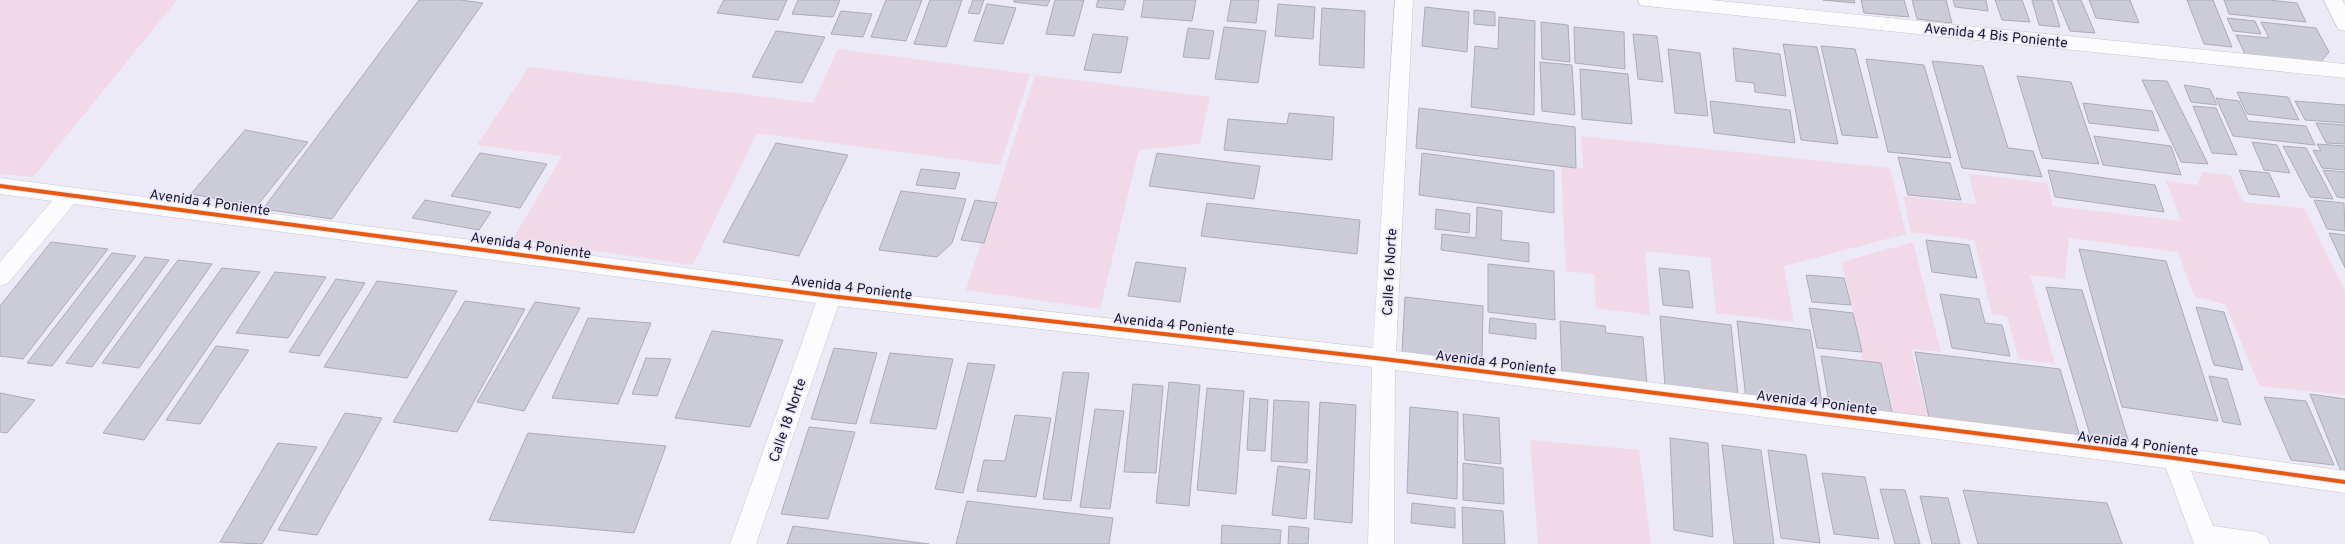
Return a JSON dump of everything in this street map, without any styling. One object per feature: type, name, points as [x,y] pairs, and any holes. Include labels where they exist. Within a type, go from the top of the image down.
[{"type":"street","name":"Calle 16 Norte","points":[[1381,544],[1384,359],[1404,0]]},
{"type":"street","name":"Avenida 4 Bis Poniente","points":[[1648,0],[2345,71]]},
{"type":"street","points":[[2332,0],[2345,24]]},
{"type":"street","name":"Avenida 4 Poniente","points":[[0,186],[830,296],[1384,359],[2174,458],[2345,482]]},
{"type":"street","points":[[0,277],[69,195]]},
{"type":"street","name":"Calle 18 Norte","points":[[743,544],[830,296]]},
{"type":"street","points":[[2174,458],[2206,540],[2257,544]]},
{"type":"shaded area","points":[[0,0],[177,0],[33,177],[0,174]]},
{"type":"shaded area","points":[[838,49],[1030,74],[1000,165],[757,133],[693,265],[513,239],[562,156],[477,145],[529,67],[813,103]]},
{"type":"shaded area","points":[[1035,75],[1210,97],[1200,144],[1139,150],[1100,309],[966,290]]},
{"type":"shaded area","points":[[1581,136],[1890,168],[1906,234],[1784,266],[1794,322],[1716,313],[1710,258],[1645,251],[1650,315],[1596,308],[1594,274],[1566,271],[1561,166],[1583,168]]},
{"type":"shaded area","points":[[2202,172],[2230,175],[2243,202],[2304,208],[2345,291],[2345,395],[2259,386],[2226,305],[2194,296],[2178,252],[2069,238],[2065,279],[2030,275],[2055,364],[2019,359],[2007,316],[1992,314],[1974,240],[1911,232],[1903,196],[1976,204],[1969,174],[2047,183],[2053,206],[2181,221],[2166,181],[2198,185]]},
{"type":"shaded area","points":[[1913,242],[1941,352],[1911,349],[1930,425],[1895,422],[1883,366],[1864,364],[1842,262]]},
{"type":"shaded area","points":[[1530,440],[1639,450],[1651,544],[1538,544]]},
{"type":"building","points":[[419,0],[460,0],[483,3],[332,219],[263,209]]},
{"type":"building","points":[[724,0],[787,0],[778,20],[717,13]]},
{"type":"building","points":[[798,0],[840,0],[833,17],[792,14]]},
{"type":"building","points":[[886,0],[922,0],[906,41],[871,37]]},
{"type":"building","points":[[930,0],[962,0],[946,47],[914,44]]},
{"type":"building","points":[[973,0],[984,0],[979,14],[968,13]]},
{"type":"building","points":[[1014,0],[1050,0],[1047,6],[1014,2]]},
{"type":"building","points":[[1055,0],[1084,0],[1074,36],[1046,34]]},
{"type":"building","points":[[1098,0],[1126,0],[1123,10],[1096,7]]},
{"type":"building","points":[[1144,0],[1196,0],[1192,21],[1141,17]]},
{"type":"building","points":[[1231,0],[1259,0],[1256,23],[1227,21]]},
{"type":"building","points":[[1823,0],[1854,0],[1855,3]]},
{"type":"building","points":[[1861,0],[1904,0],[1909,17],[1864,13]]},
{"type":"building","points":[[1912,0],[1946,0],[1952,23],[1917,19]]},
{"type":"building","points":[[1953,0],[1986,0],[1988,11],[1955,7]]},
{"type":"building","points":[[1995,0],[2022,0],[2030,22],[2002,20]]},
{"type":"building","points":[[2032,0],[2052,0],[2060,27],[2039,25]]},
{"type":"building","points":[[2057,0],[2081,0],[2095,33],[2070,31]]},
{"type":"building","points":[[2089,0],[2130,0],[2139,23],[2096,18]]},
{"type":"building","points":[[2187,0],[2213,0],[2232,47],[2204,44]]},
{"type":"building","points":[[2224,0],[2268,0],[2297,3],[2306,22],[2229,14]]},
{"type":"building","points":[[987,4],[1016,8],[1003,44],[974,41]]},
{"type":"building","points":[[1278,4],[1315,7],[1313,39],[1275,36]]},
{"type":"building","points":[[1425,7],[1469,12],[1467,52],[1422,46]]},
{"type":"building","points":[[1322,8],[1365,11],[1364,68],[1319,65]]},
{"type":"building","points":[[1474,10],[1495,12],[1495,26],[1474,24]]},
{"type":"building","points":[[841,11],[872,14],[863,37],[831,34]]},
{"type":"building","points":[[1499,17],[1535,21],[1534,115],[1471,107],[1475,46],[1498,49]]},
{"type":"building","points":[[2227,18],[2255,21],[2261,34],[2233,31]]},
{"type":"building","points":[[1541,22],[1568,25],[1570,62],[1542,59]]},
{"type":"building","points":[[2261,22],[2316,28],[2329,52],[2320,63],[2246,56],[2236,35],[2269,38]]},
{"type":"building","points":[[1224,27],[1266,31],[1258,83],[1215,79]]},
{"type":"building","points":[[1574,27],[1624,32],[1625,69],[1575,63]]},
{"type":"building","points":[[1188,28],[1214,31],[1209,59],[1183,57]]},
{"type":"building","points":[[776,31],[825,37],[802,83],[752,77]]},
{"type":"building","points":[[1093,34],[1128,37],[1121,73],[1084,70]]},
{"type":"building","points":[[1633,34],[1657,36],[1663,82],[1638,79]]},
{"type":"building","points":[[1783,44],[1817,47],[1838,144],[1801,140]]},
{"type":"building","points":[[1821,46],[1855,49],[1878,138],[1842,135]]},
{"type":"building","points":[[1733,48],[1780,54],[1786,96],[1755,92],[1754,83],[1736,81]]},
{"type":"building","points":[[1668,49],[1700,53],[1708,116],[1675,113]]},
{"type":"building","points":[[1866,59],[1924,65],[1951,158],[1888,152]]},
{"type":"building","points":[[1932,61],[1983,66],[2008,148],[2033,151],[2042,177],[1962,168]]},
{"type":"building","points":[[1540,62],[1572,65],[1575,115],[1542,111]]},
{"type":"building","points":[[1580,69],[1628,74],[1632,124],[1582,119]]},
{"type":"building","points":[[2017,76],[2071,82],[2099,164],[2042,158]]},
{"type":"building","points":[[2142,80],[2167,81],[2208,164],[2181,162]]},
{"type":"building","points":[[2184,85],[2210,89],[2217,105],[2191,102]]},
{"type":"building","points":[[2237,92],[2288,97],[2299,120],[2247,114]]},
{"type":"building","points":[[2216,98],[2239,101],[2248,121],[2306,126],[2315,145],[2233,136]]},
{"type":"building","points":[[1710,101],[1790,110],[1795,143],[1714,133]]},
{"type":"building","points":[[2295,101],[2345,105],[2345,123],[2305,120]]},
{"type":"building","points":[[2083,103],[2152,111],[2159,131],[2089,123]]},
{"type":"building","points":[[2193,106],[2216,108],[2237,155],[2212,153]]},
{"type":"building","points":[[1419,108],[1575,127],[1576,168],[1416,148]]},
{"type":"building","points":[[1289,113],[1334,117],[1332,160],[1224,150],[1228,119],[1287,124]]},
{"type":"building","points":[[2316,123],[2345,125],[2345,144],[2326,143]]},
{"type":"building","points":[[245,130],[308,142],[257,206],[191,194]]},
{"type":"building","points":[[2094,136],[2171,146],[2181,175],[2103,165]]},
{"type":"building","points":[[2252,142],[2277,145],[2290,173],[2264,170]]},
{"type":"building","points":[[776,143],[848,155],[799,256],[723,242]]},
{"type":"building","points":[[2317,144],[2345,146],[2345,170],[2322,168],[2313,150],[2321,151]]},
{"type":"building","points":[[2283,146],[2306,148],[2333,199],[2310,197]]},
{"type":"building","points":[[480,153],[547,164],[520,208],[451,196]]},
{"type":"building","points":[[1157,153],[1260,166],[1254,199],[1149,186]]},
{"type":"building","points":[[1422,153],[1554,171],[1554,213],[1419,195]]},
{"type":"building","points":[[1898,157],[1950,163],[1961,200],[1908,195]]},
{"type":"building","points":[[921,169],[960,173],[955,189],[916,185]]},
{"type":"building","points":[[2048,170],[2155,185],[2164,212],[2055,197]]},
{"type":"building","points":[[2239,170],[2269,173],[2280,197],[2249,194]]},
{"type":"building","points":[[2323,170],[2345,172],[2345,198],[2337,197]]},
{"type":"building","points":[[901,191],[966,199],[952,243],[937,257],[879,250]]},
{"type":"building","points":[[425,200],[491,212],[479,230],[412,218]]},
{"type":"building","points":[[975,200],[997,203],[984,243],[961,240]]},
{"type":"building","points":[[2314,200],[2344,203],[2345,231],[2327,229]]},
{"type":"building","points":[[1207,203],[1360,220],[1357,254],[1201,236]]},
{"type":"building","points":[[1477,207],[1502,211],[1501,240],[1529,243],[1529,262],[1441,250],[1442,234],[1476,238]]},
{"type":"building","points":[[1436,209],[1470,214],[1469,233],[1435,229]]},
{"type":"building","points":[[2329,233],[2345,235],[2345,268]]},
{"type":"building","points":[[1926,240],[1969,245],[1977,278],[1932,272]]},
{"type":"building","points":[[51,242],[108,249],[23,359],[0,356],[0,306]]},
{"type":"building","points":[[2079,249],[2166,261],[2218,421],[2122,407]]},
{"type":"building","points":[[112,253],[136,256],[52,366],[27,363]]},
{"type":"building","points":[[145,257],[169,260],[92,367],[66,363]]},
{"type":"building","points":[[178,260],[212,264],[139,368],[102,363]]},
{"type":"building","points":[[1136,262],[1186,268],[1180,302],[1128,296]]},
{"type":"building","points":[[1488,264],[1554,271],[1555,320],[1488,312]]},
{"type":"building","points":[[222,268],[260,272],[144,440],[103,433]]},
{"type":"building","points":[[1659,268],[1689,271],[1693,308],[1663,305]]},
{"type":"building","points":[[275,272],[326,277],[288,338],[236,333]]},
{"type":"building","points":[[1806,275],[1844,278],[1851,305],[1812,302]]},
{"type":"building","points":[[336,279],[365,283],[319,356],[289,352]]},
{"type":"building","points":[[377,281],[457,291],[407,378],[324,367]]},
{"type":"building","points":[[2046,287],[2082,290],[2129,443],[2091,438]]},
{"type":"building","points":[[1940,294],[1979,299],[1985,323],[2002,325],[2010,356],[1952,348]]},
{"type":"building","points":[[1405,297],[1483,306],[1482,362],[1402,352]]},
{"type":"building","points":[[465,301],[525,309],[457,432],[393,422]]},
{"type":"building","points":[[535,302],[580,308],[524,411],[477,402]]},
{"type":"building","points":[[2196,307],[2224,312],[2243,370],[2214,365]]},
{"type":"building","points":[[1809,308],[1853,313],[1862,352],[1817,348]]},
{"type":"building","points":[[1660,316],[1731,325],[1738,396],[1665,386]]},
{"type":"building","points":[[588,318],[651,323],[618,404],[552,398]]},
{"type":"building","points":[[1490,318],[1536,324],[1536,339],[1489,333]]},
{"type":"building","points":[[1560,321],[1605,326],[1606,333],[1643,337],[1647,385],[1562,375]]},
{"type":"building","points":[[1737,321],[1810,330],[1823,409],[1746,399]]},
{"type":"building","points":[[712,331],[783,340],[750,427],[675,418]]},
{"type":"building","points":[[216,346],[249,350],[200,424],[166,420]]},
{"type":"building","points":[[834,348],[877,353],[856,424],[811,419]]},
{"type":"building","points":[[1915,352],[2060,369],[2080,437],[1929,418]]},
{"type":"building","points":[[890,353],[953,359],[936,429],[870,423]]},
{"type":"building","points":[[1821,356],[1881,363],[1893,416],[1830,408]]},
{"type":"building","points":[[646,358],[671,359],[657,396],[632,394]]},
{"type":"building","points":[[968,363],[995,365],[963,493],[935,489]]},
{"type":"building","points":[[1063,372],[1089,373],[1071,501],[1043,499]]},
{"type":"building","points":[[2209,376],[2227,379],[2241,425],[2223,422]]},
{"type":"building","points":[[1169,382],[1200,385],[1189,506],[1156,503]]},
{"type":"building","points":[[1133,384],[1163,386],[1156,473],[1124,472]]},
{"type":"building","points":[[1207,388],[1244,391],[1236,494],[1197,490]]},
{"type":"building","points":[[0,393],[35,400],[7,433],[0,432]]},
{"type":"building","points":[[2310,394],[2345,399],[2345,479],[2344,479]]},
{"type":"building","points":[[2264,397],[2306,401],[2334,465],[2291,460]]},
{"type":"building","points":[[1250,398],[1268,400],[1265,451],[1247,450]]},
{"type":"building","points":[[1274,400],[1309,402],[1307,463],[1271,461]]},
{"type":"building","points":[[1320,402],[1356,405],[1352,523],[1314,519]]},
{"type":"building","points":[[1410,407],[1458,412],[1457,499],[1407,493]]},
{"type":"building","points":[[1095,409],[1124,411],[1110,509],[1080,507]]},
{"type":"building","points":[[345,413],[382,418],[317,535],[278,530]]},
{"type":"building","points":[[1463,414],[1499,418],[1501,464],[1465,460]]},
{"type":"building","points":[[1015,415],[1051,418],[1036,497],[977,491],[984,460],[1005,461]]},
{"type":"building","points":[[809,427],[855,432],[828,519],[781,514]]},
{"type":"building","points":[[528,433],[666,446],[634,533],[489,520]]},
{"type":"building","points":[[1670,438],[1708,443],[1713,537],[1674,530]]},
{"type":"building","points":[[278,443],[317,447],[262,544],[220,542]]},
{"type":"building","points":[[1722,445],[1761,450],[1774,544],[1734,544]]},
{"type":"building","points":[[1768,450],[1806,455],[1820,543],[1781,538]]},
{"type":"building","points":[[1463,463],[1503,468],[1504,504],[1463,500]]},
{"type":"building","points":[[1278,466],[1310,470],[1306,519],[1272,515]]},
{"type":"building","points":[[1822,473],[1865,477],[1879,539],[1834,534]]},
{"type":"building","points":[[1880,489],[1905,490],[1920,544],[1895,544]]},
{"type":"building","points":[[1963,490],[2107,503],[2122,544],[1978,544]]},
{"type":"building","points":[[1920,496],[1948,498],[1960,544],[1932,544]]},
{"type":"building","points":[[967,501],[1113,518],[1109,544],[956,544]]},
{"type":"building","points":[[1412,503],[1455,508],[1455,528],[1411,523]]},
{"type":"building","points":[[1462,507],[1503,511],[1505,544],[1463,544]]},
{"type":"building","points":[[1222,525],[1281,530],[1280,544],[1221,544]]},
{"type":"building","points":[[793,526],[929,544],[787,544]]},
{"type":"building","points":[[1289,526],[1309,528],[1308,544],[1288,544]]},
{"type":"cycle path","points":[[0,186],[830,296],[1384,359],[2174,458],[2345,482]]}]
